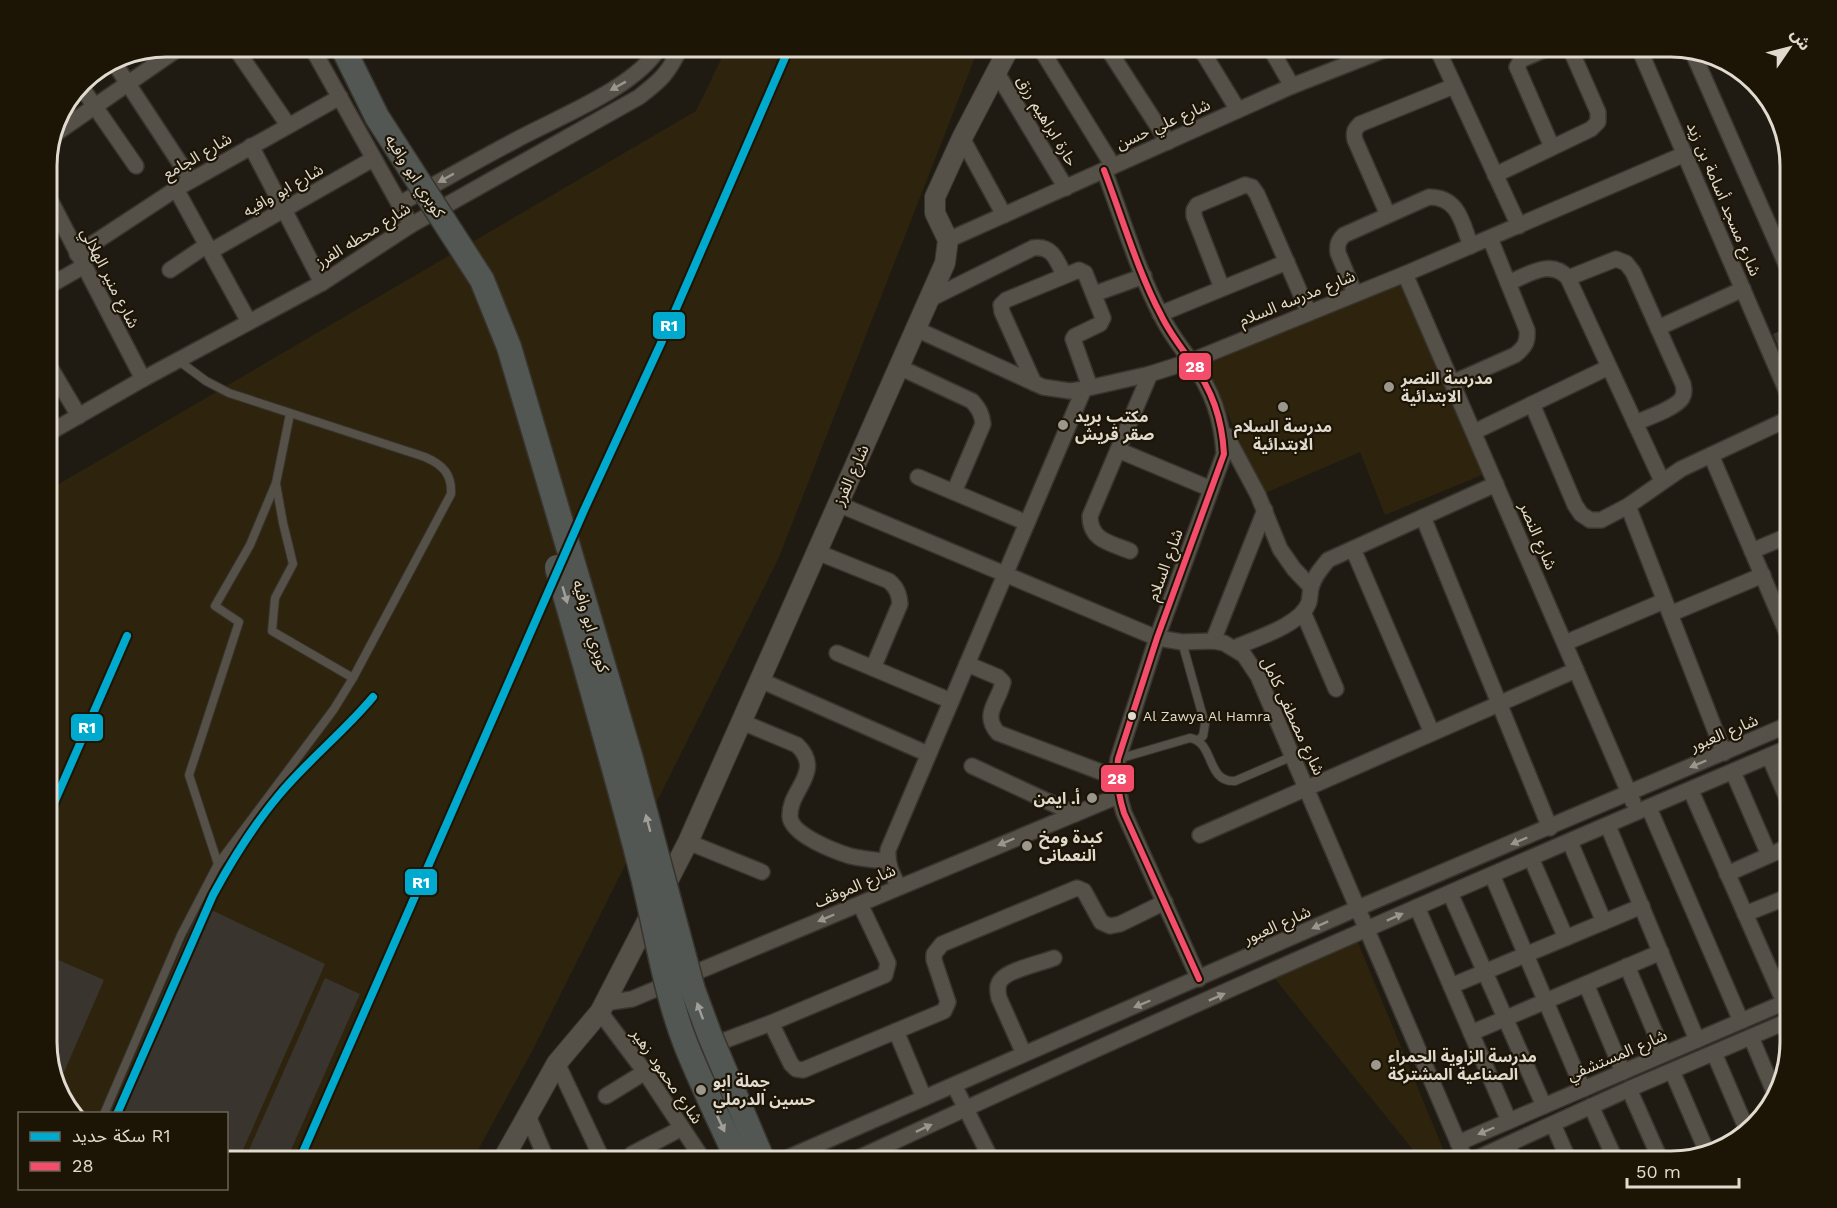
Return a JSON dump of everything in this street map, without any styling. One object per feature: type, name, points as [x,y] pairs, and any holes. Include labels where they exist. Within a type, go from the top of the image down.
[{"type":"main road","name":"كوبري ابو وافيه","points":[[330,57],[377,148],[468,287],[478,306],[495,351],[620,786],[667,984],[686,1045],[744,1151]]},
{"type":"main road","name":"كوبري ابو وافيه","points":[[347,57],[365,95],[386,131],[477,272],[506,340],[627,748],[693,990],[746,1151]]},
{"type":"street","points":[[242,57],[288,125]]},
{"type":"street","points":[[317,57],[411,225]]},
{"type":"street","name":"شارع محطه الفرز","points":[[399,204],[625,83],[642,69],[651,57]]},
{"type":"street","name":"شارع محطه الفرز","points":[[57,428],[143,379],[322,283],[411,225],[639,97],[663,79],[676,57]]},
{"type":"street","points":[[948,240],[935,213],[935,197],[962,138],[1005,57]]},
{"type":"street","name":"شارع السلام","points":[[1045,57],[1108,168],[1144,276],[1160,314],[1173,338],[1206,383],[1217,406],[1223,429],[1224,454],[1157,638],[1118,759],[1117,778],[1118,796],[1124,813],[1199,979]]},
{"type":"street","points":[[1113,57],[1168,142]]},
{"type":"street","points":[[1206,57],[1238,110]]},
{"type":"street","points":[[1275,57],[1292,86]]},
{"type":"street","points":[[1350,57],[1352,62]]},
{"type":"street","name":"شارع علي حسن","points":[[948,240],[1292,86],[1365,57]]},
{"type":"street","points":[[1441,57],[1519,226]]},
{"type":"street","points":[[1528,57],[1521,60],[1517,67],[1552,147]]},
{"type":"street","points":[[1495,175],[1595,127],[1599,117],[1574,57]]},
{"type":"street","name":"شارع مسجد أسامة بن زيد","points":[[1643,57],[1780,374]]},
{"type":"street","points":[[65,125],[129,84],[154,58]]},
{"type":"street","points":[[1696,60],[1780,248]]},
{"type":"street","points":[[118,69],[191,180]]},
{"type":"street","name":"حارة ابراهيم رزق","points":[[997,73],[1065,188]]},
{"type":"street","points":[[1388,215],[1355,140],[1353,134],[1356,128],[1360,124],[1454,86]]},
{"type":"street","points":[[85,93],[136,166]]},
{"type":"street","name":"شارع الجامع","points":[[57,278],[176,189],[340,97]]},
{"type":"street","points":[[573,110],[583,129]]},
{"type":"street","points":[[962,138],[1004,215]]},
{"type":"street","points":[[251,146],[322,283]]},
{"type":"street","name":"شارع مدرسه السلام","points":[[916,329],[1034,383],[1056,390],[1087,388],[1150,374],[1191,361],[1310,313],[1685,154]]},
{"type":"street","name":"شارع ابو وافيه","points":[[170,270],[285,210],[373,159]]},
{"type":"street","points":[[1222,288],[1194,216],[1194,210],[1197,205],[1245,185],[1252,187],[1257,194],[1310,313]]},
{"type":"street","points":[[176,189],[249,322]]},
{"type":"street","points":[[1355,294],[1338,253],[1339,240],[1344,235],[1429,197],[1440,197],[1450,202],[1457,210],[1471,246]]},
{"type":"street","name":"شارع منير الهلالي","points":[[57,214],[143,379]]},
{"type":"street","points":[[1452,383],[1515,355],[1523,349],[1527,340],[1527,330],[1490,238]]},
{"type":"street","name":"شارع الفرز","points":[[508,1151],[557,1063],[602,1008],[688,842],[930,299],[945,263],[948,240]]},
{"type":"street","points":[[930,299],[1033,248],[1048,249],[1054,254],[1064,275]]},
{"type":"street","points":[[1568,278],[1616,259],[1626,263],[1633,272],[1685,392],[1682,400],[1675,405],[1635,423]]},
{"type":"street","points":[[1160,314],[1287,262]]},
{"type":"street","points":[[1508,283],[1545,267],[1554,267],[1568,278],[1662,480]]},
{"type":"street","points":[[899,887],[887,861],[888,849],[1087,388],[1073,339],[1097,327],[1102,321],[1102,314],[1082,271],[1064,275],[1006,300],[1001,305],[1002,312],[1034,383]]},
{"type":"street","name":"شارع النصر","points":[[1405,273],[1630,794],[1644,811],[1741,1021]]},
{"type":"street","points":[[1094,294],[1144,276]]},
{"type":"street","points":[[1658,328],[1743,289]]},
{"type":"street","points":[[899,367],[972,401],[982,416],[983,424],[954,492]]},
{"type":"street","points":[[1474,432],[1609,367]]},
{"type":"street","points":[[1130,551],[1096,536],[1090,527],[1090,516],[1150,374]]},
{"type":"street","points":[[57,379],[79,416]]},
{"type":"street","points":[[1532,404],[1581,514],[1590,520],[1601,520],[1628,506],[1662,480],[1681,469],[1780,423]]},
{"type":"street","points":[[1223,429],[1265,510],[1280,549],[1294,569],[1311,586]]},
{"type":"street","points":[[1118,450],[1211,489]]},
{"type":"street","points":[[1711,455],[1780,614]]},
{"type":"street","points":[[918,477],[1027,523]]},
{"type":"street","points":[[1234,648],[1291,622],[1303,612],[1309,603],[1311,586],[1317,572],[1328,560],[1496,484]]},
{"type":"street","name":"شارع مصطفى كامل","points":[[838,504],[1157,638],[1182,642],[1213,641],[1234,648],[1244,655],[1258,676],[1462,1151]]},
{"type":"street","points":[[1628,506],[1724,753]]},
{"type":"street","points":[[1213,641],[1265,510]]},
{"type":"street","points":[[1423,517],[1550,828]]},
{"type":"street","points":[[1752,551],[1780,540]]},
{"type":"street","points":[[1353,549],[1432,733]]},
{"type":"street","points":[[817,552],[889,581],[896,587],[900,604],[873,668]]},
{"type":"street","points":[[1565,643],[1763,575]]},
{"type":"street","points":[[1303,612],[1336,689]]},
{"type":"street","points":[[837,653],[951,701]]},
{"type":"street","points":[[967,664],[998,677],[1003,682],[990,714],[993,728],[998,733],[1117,778]]},
{"type":"street","points":[[1200,835],[1576,670]]},
{"type":"street","points":[[760,680],[928,754]]},
{"type":"street","points":[[742,722],[797,745],[804,751],[808,768],[790,810],[790,819],[800,834],[851,856],[887,861]]},
{"type":"street","name":"شارع العبور","points":[[803,1151],[1358,908],[1780,729]]},
{"type":"street","points":[[874,1151],[1367,929],[1780,752]]},
{"type":"street","points":[[1769,756],[1780,780]]},
{"type":"street","points":[[972,766],[1075,814]]},
{"type":"street","points":[[1733,772],[1769,855]]},
{"type":"street","points":[[1691,790],[1745,915],[1780,987]]},
{"type":"street","name":"شارع الموقف","points":[[602,1008],[632,999],[1118,796]]},
{"type":"street","points":[[1608,826],[1697,1040]]},
{"type":"street","points":[[688,842],[762,872]]},
{"type":"street","points":[[1570,842],[1604,922]]},
{"type":"street","points":[[1727,874],[1780,850]]},
{"type":"street","points":[[1531,858],[1566,938]]},
{"type":"street","points":[[1492,875],[1582,1089]]},
{"type":"street","points":[[771,1023],[791,1064],[796,1069],[803,1070],[939,1013],[946,1007],[947,997],[934,960],[937,949],[942,945],[1077,888],[1084,891],[1101,922],[1110,926],[1120,924],[1164,902]]},
{"type":"street","points":[[1450,893],[1544,1106]]},
{"type":"street","points":[[1745,915],[1780,902]]},
{"type":"street","points":[[705,1048],[885,975],[888,963],[860,904]]},
{"type":"street","points":[[1451,986],[1642,906]]},
{"type":"street","points":[[1416,908],[1509,1121]]},
{"type":"street","points":[[1471,1032],[1661,952]]},
{"type":"street","points":[[1024,1053],[997,989],[1001,980],[1008,975],[1054,958]]},
{"type":"street","points":[[1627,966],[1664,1054]]},
{"type":"street","points":[[1586,984],[1623,1072]]},
{"type":"street","name":"شارع المستشفي","points":[[1458,1143],[1780,1004]]},
{"type":"street","name":"شارع محمود زهير","points":[[602,1008],[697,1151]]},
{"type":"street","points":[[1494,1151],[1629,1089],[1780,1025]]},
{"type":"street","points":[[896,1031],[924,1098]]},
{"type":"street","points":[[1751,1037],[1771,1085]]},
{"type":"street","points":[[1714,1053],[1743,1124]]},
{"type":"street","points":[[557,1063],[598,1151]]},
{"type":"street","points":[[1672,1071],[1704,1146]]},
{"type":"street","points":[[606,1096],[645,1072]]},
{"type":"street","points":[[954,1085],[987,1151]]},
{"type":"street","points":[[1629,1089],[1657,1151]]},
{"type":"street","points":[[1592,1106],[1612,1151]]},
{"type":"street","points":[[528,1116],[543,1151]]},
{"type":"street","points":[[1553,1124],[1565,1151]]},
{"type":"street","points":[[638,1151],[682,1128]]},
{"type":"street","points":[[1508,1145],[1511,1151]]},
{"type":"lane","points":[[104,1112],[181,935],[218,864],[334,709],[353,678],[451,494],[452,484],[448,473],[439,463],[229,393],[206,381],[179,361]]},
{"type":"lane","points":[[218,864],[189,775],[239,622],[215,606],[250,545],[276,483],[290,414]]},
{"type":"lane","points":[[276,483],[293,564],[275,598],[272,630],[353,678]]},
{"type":"lane","points":[[1182,642],[1205,724],[1203,736],[1198,740]]},
{"type":"lane","points":[[1118,759],[1190,738],[1198,740],[1205,749],[1215,772],[1224,780],[1235,781],[1293,756]]},
{"type":"shaded area","points":[[722,57],[975,57],[779,557],[530,1055],[477,1151],[228,1151],[228,1112],[83,1112],[65,1083],[57,1049],[57,485],[696,111]]},
{"type":"shaded area","points":[[1402,280],[1482,475],[1385,515],[1360,452],[1263,494],[1205,362]]},
{"type":"shaded area","name":"مدرسة الزاوية الحمراء الصناعية المشتركة","points":[[1352,928],[1444,1151],[1414,1151],[1267,969]]},
{"type":"building","points":[[1780,331],[1780,352],[1773,334]]},
{"type":"building","points":[[201,905],[325,964],[242,1151],[228,1151],[228,1112],[111,1112]]},
{"type":"building","points":[[57,959],[104,980],[63,1075],[57,1049]]},
{"type":"building","points":[[325,978],[360,994],[290,1151],[248,1151]]},
{"type":"rail line","name":"R1","points":[[303,1151],[785,57]]},
{"type":"rail line","name":"R1","points":[[57,796],[127,636]]},
{"type":"rail line","name":"R1","points":[[118,1112],[213,895],[235,856],[279,795],[373,697]]},
{"type":"transit line","name":"28","points":[[1104,170],[1153,298],[1175,339],[1205,383],[1215,405],[1223,441],[1224,454],[1157,638],[1117,766],[1118,786],[1124,813],[1199,979]]},
{"type":"place","name":"مدرسة النصر الابتدائية","points":[[1389,387]]},
{"type":"place","name":"مدرسة السلام الابتدائية","points":[[1283,407]]},
{"type":"place","name":"مكتب بريد صقر قريش","points":[[1063,425]]},
{"type":"place","name":"Al Zawya Al Hamra","points":[[1132,716]]},
{"type":"place","name":"أ. ايمن","points":[[1092,798]]},
{"type":"place","name":"كبدة ومخ النعمانى","points":[[1027,846]]},
{"type":"place","name":"مدرسة الزاوية الحمراء الصناعية المشتركة","points":[[1376,1065]]},
{"type":"place","name":"جملة ابو حسين الدرملي","points":[[701,1090]]}]
